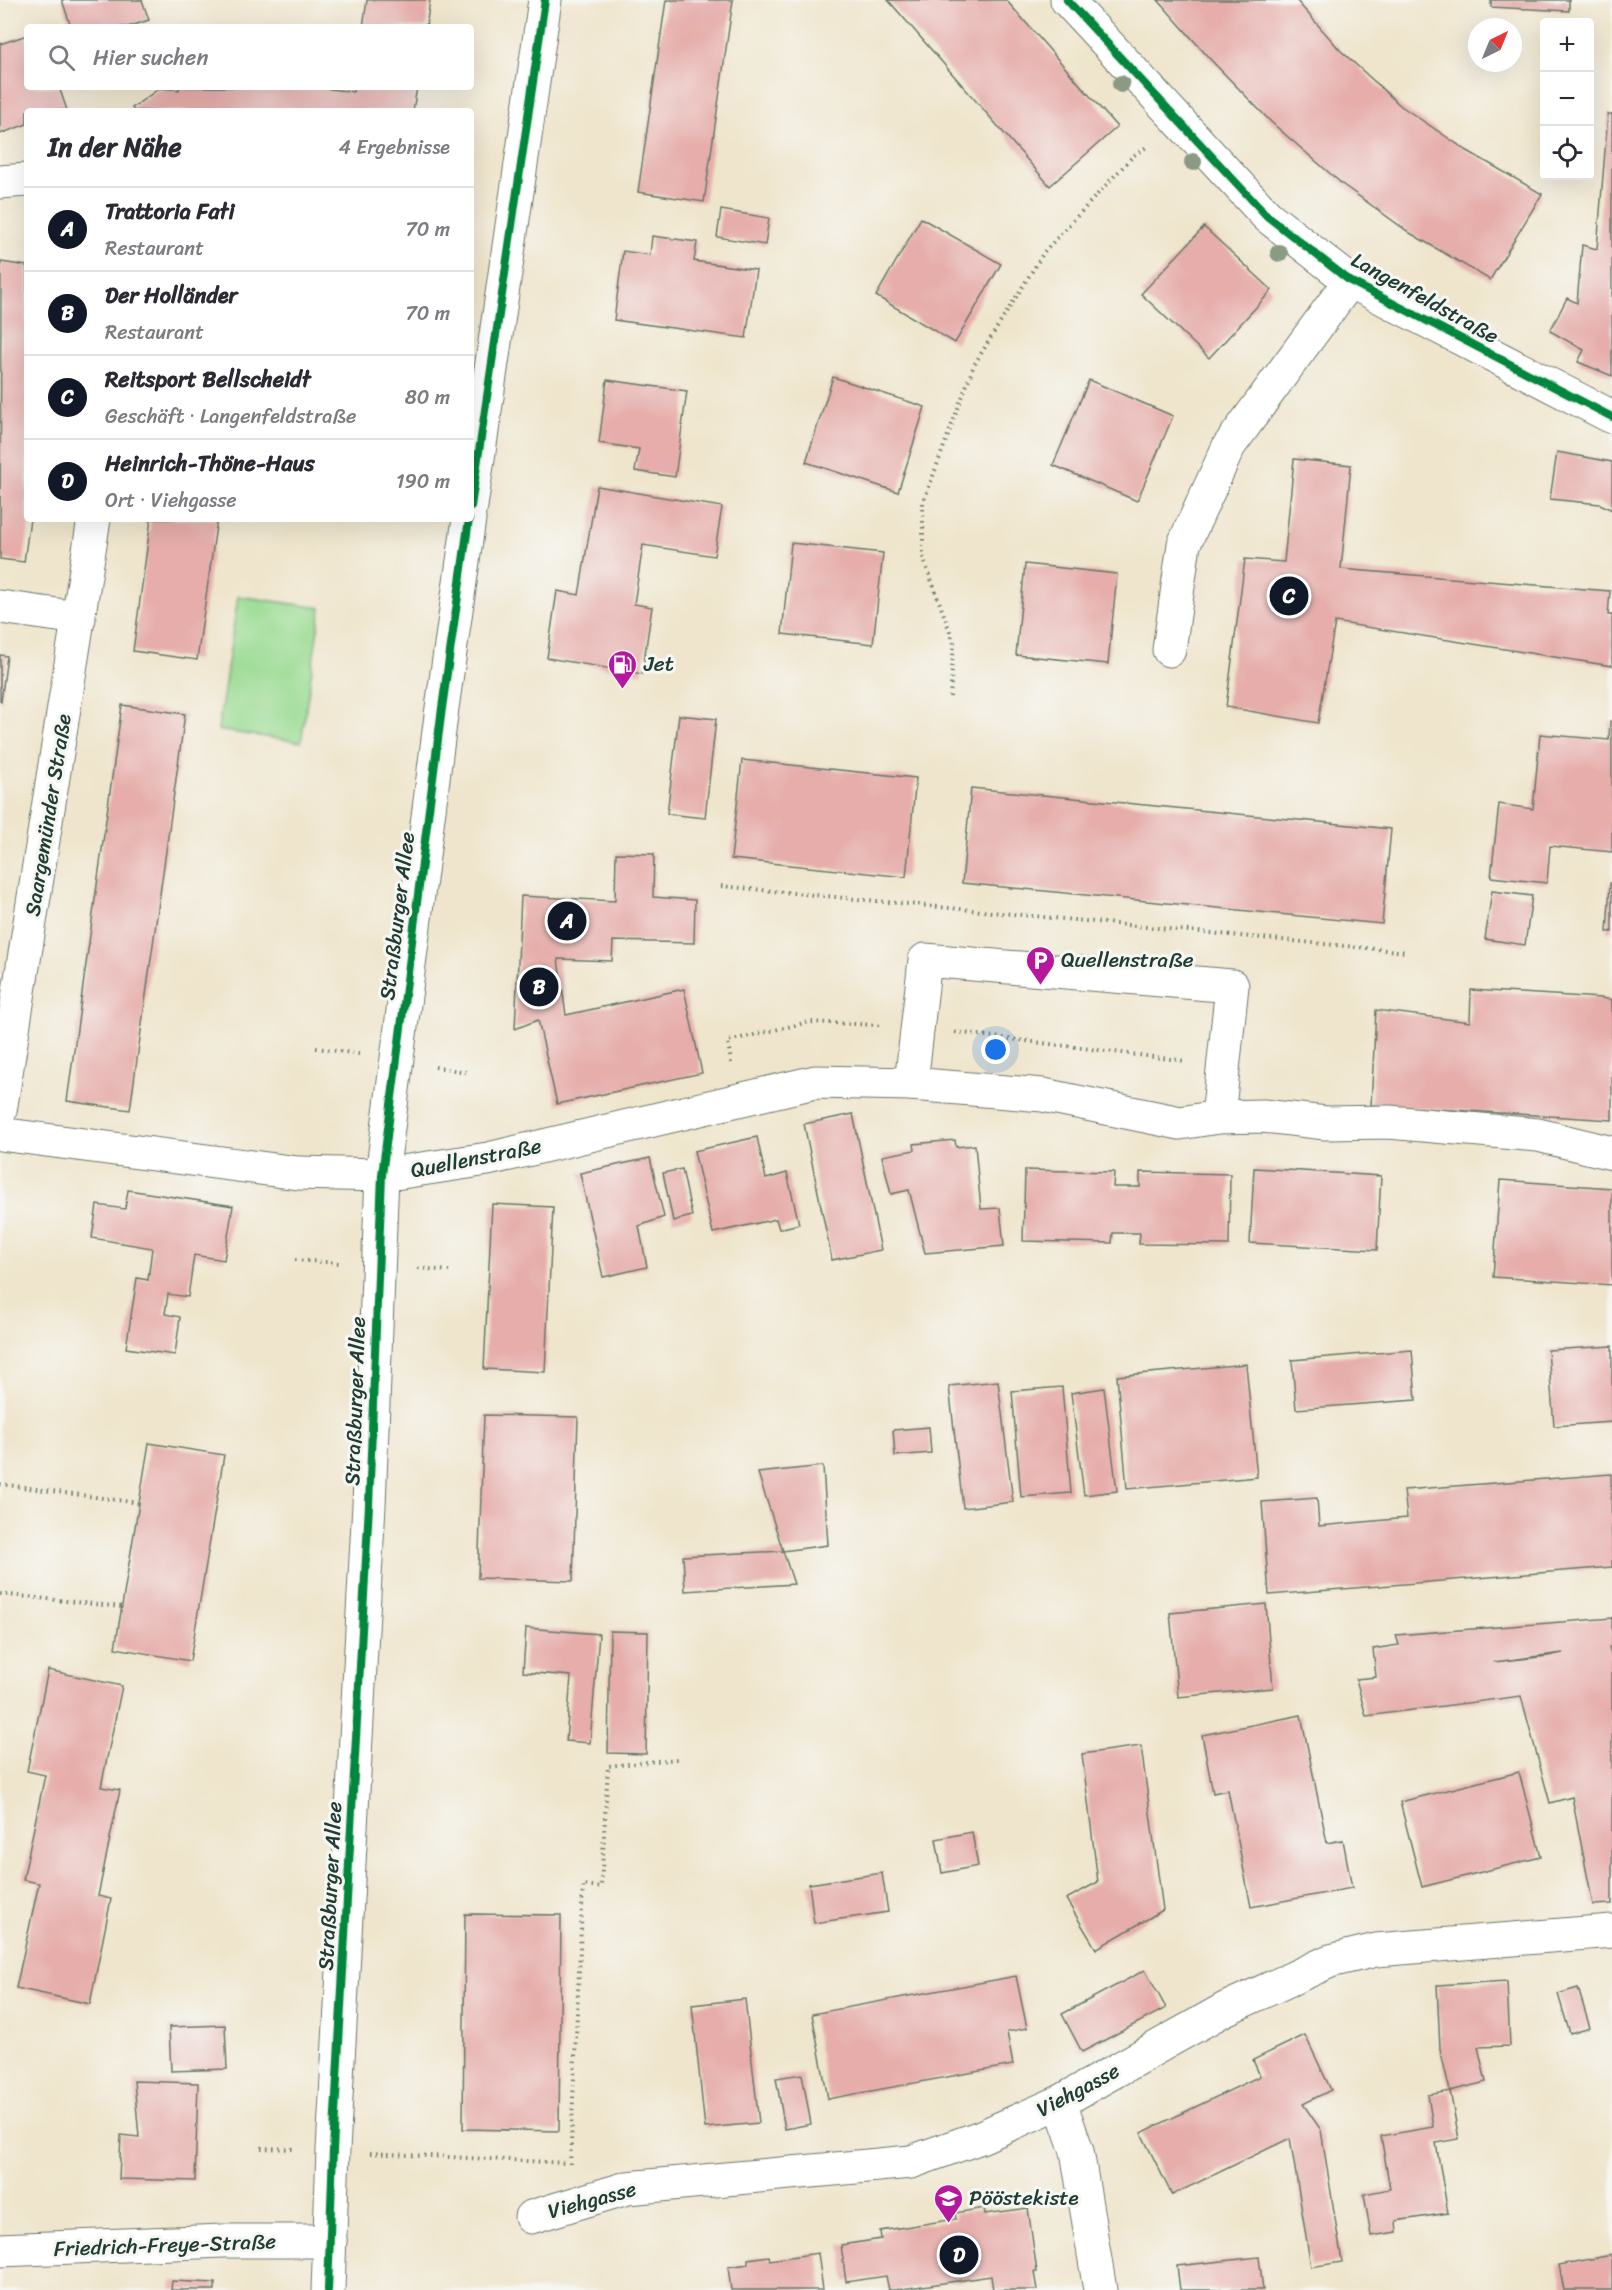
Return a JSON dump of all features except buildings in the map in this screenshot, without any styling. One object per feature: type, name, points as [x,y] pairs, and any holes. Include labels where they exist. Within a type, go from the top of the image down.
[{"type":"street","points":[[474,486],[546,0]]},
{"type":"street","name":"Langenfeldstraße","points":[[1067,0],[1267,216],[1350,281],[1612,417]]},
{"type":"street","points":[[0,182],[24,180]]},
{"type":"street","name":"Langenfeldstraße","points":[[1169,650],[1184,544],[1229,447],[1350,281]]},
{"type":"street","name":"Saargemünder Straße","points":[[0,1111],[94,522]]},
{"type":"street","name":"Straßburger Allee","points":[[328,2290],[333,2150],[369,1504],[382,1175],[469,522]]},
{"type":"street","points":[[0,607],[79,618]]},
{"type":"street","points":[[911,1084],[926,960],[1232,986],[1218,1117]]},
{"type":"street","name":"Quellenstraße","points":[[0,1134],[298,1173],[382,1175],[488,1159],[815,1082],[911,1084],[1043,1095],[1180,1123],[1218,1117],[1263,1116],[1326,1123],[1389,1122],[1538,1135],[1612,1152]]},
{"type":"street","name":"Viehgasse","points":[[531,2217],[627,2188],[911,2163],[981,2138],[1060,2102],[1225,2009],[1330,1960],[1376,1950],[1612,1931]]},
{"type":"street","points":[[1060,2102],[1077,2151],[1100,2290]]},
{"type":"street","name":"Friedrich-Freye-Straße","points":[[0,2250],[213,2241],[330,2241]]},
{"type":"path","points":[[950,697],[954,643],[922,557],[923,503],[974,365],[1044,252],[1133,156],[1180,122]]},
{"type":"path","points":[[721,886],[1407,952]]},
{"type":"path","points":[[728,1041],[809,1022],[918,1027],[1223,1066]]},
{"type":"path","points":[[0,1484],[139,1503]]},
{"type":"path","points":[[0,1594],[122,1607]]},
{"type":"path","points":[[577,2203],[570,2163],[583,1885],[601,1887],[608,1766],[677,1759]]},
{"type":"path","points":[[333,2150],[570,2163]]},
{"type":"green space","points":[[238,596],[321,608],[301,742],[218,730]]},
{"type":"cycle path","points":[[474,485],[545,0]]},
{"type":"cycle path","points":[[1067,0],[1267,216],[1350,281],[1612,417]]},
{"type":"cycle path","points":[[328,2290],[333,2150],[369,1505],[382,1175],[442,708],[469,522]]},
{"type":"place","name":"Reitsport Bellscheidt","points":[[1289,596]]},
{"type":"place","name":"Jet","points":[[623,690]]},
{"type":"place","name":"Trattoria Fati","points":[[567,921]]},
{"type":"place","name":"Quellenstraße","points":[[1040,986]]},
{"type":"place","name":"Der Holländer","points":[[539,987]]},
{"type":"place","name":"Pööstekiste","points":[[948,2224]]},
{"type":"place","name":"Heinrich-Thöne-Haus","points":[[959,2255]]}]
